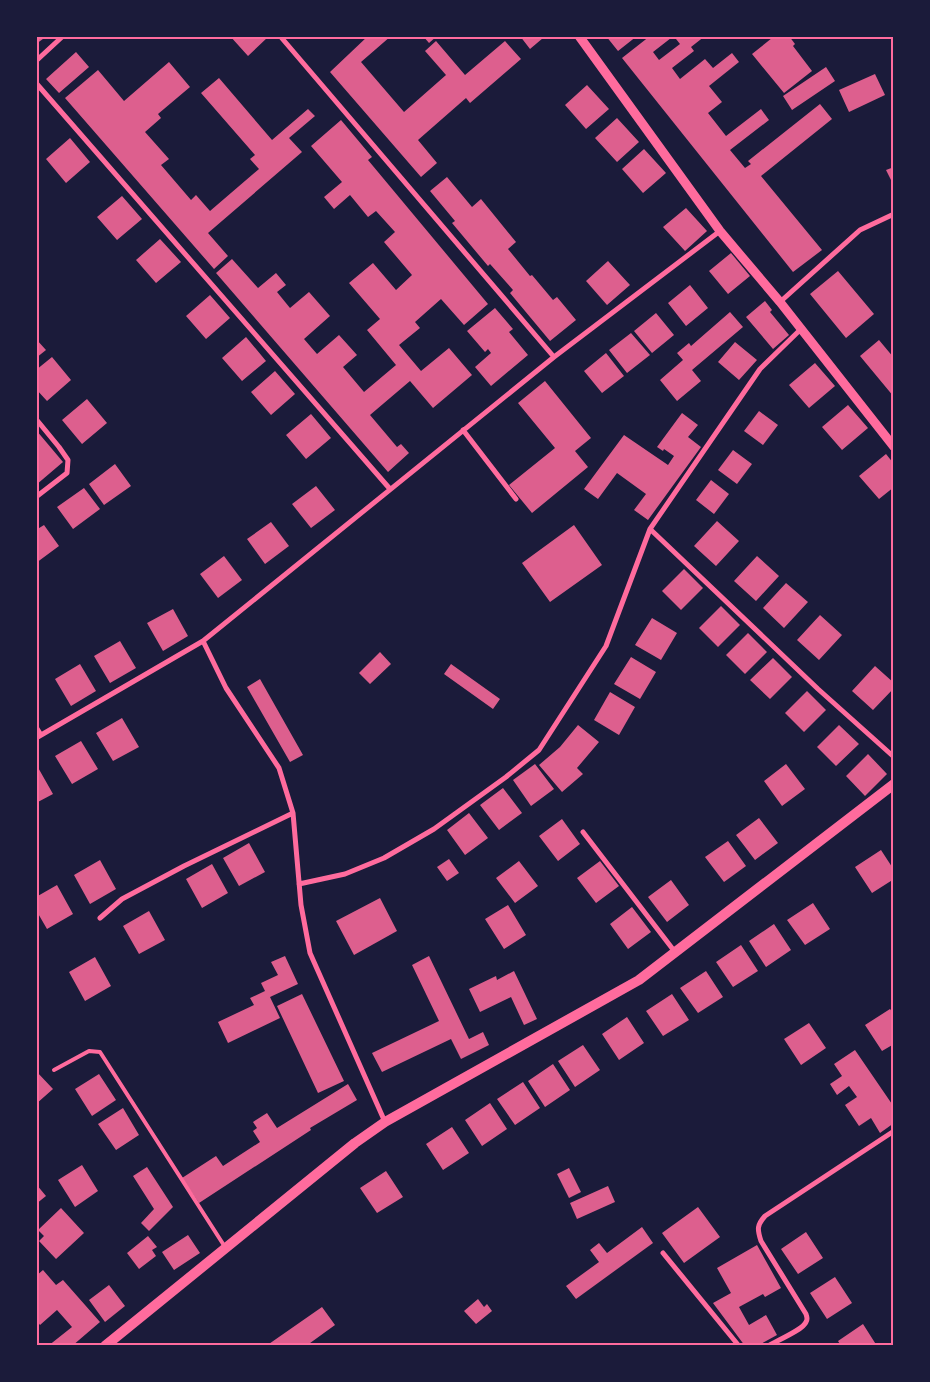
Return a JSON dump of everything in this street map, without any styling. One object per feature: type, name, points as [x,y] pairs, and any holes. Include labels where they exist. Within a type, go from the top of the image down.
[{"type":"main road","points":[[105,1346],[324,1167],[385,1122],[639,980],[894,784]]},
{"type":"street","points":[[36,61],[63,36]]},
{"type":"street","points":[[280,36],[554,357]]},
{"type":"street","points":[[579,36],[720,231],[802,328],[894,447]]},
{"type":"street","points":[[36,83],[390,489]]},
{"type":"street","points":[[780,302],[860,230],[894,214]]},
{"type":"street","points":[[36,727],[39,737],[203,641],[554,357],[720,231]]},
{"type":"street","points":[[300,884],[345,874],[384,858],[434,829],[506,777],[539,750],[606,646],[650,529],[760,369],[802,328]]},
{"type":"street","points":[[36,419],[68,460],[67,473],[36,497]]},
{"type":"street","points":[[464,430],[516,500]]},
{"type":"street","points":[[650,529],[818,689],[894,757]]},
{"type":"street","points":[[203,641],[226,688],[279,768],[293,813],[301,905],[310,953],[385,1122]]},
{"type":"street","points":[[100,918],[122,899],[184,866],[293,813]]},
{"type":"street","points":[[583,832],[675,952]]},
{"type":"street","points":[[768,1346],[800,1328],[807,1320],[761,1241],[757,1231],[758,1223],[765,1216],[894,1131]]},
{"type":"street","points":[[663,1253],[739,1346]]},
{"type":"lane","points":[[54,1070],[89,1050],[100,1052],[225,1247]]},
{"type":"building","points":[[36,36],[47,36],[36,44]]},
{"type":"building","points":[[230,36],[267,36],[268,37],[248,56]]},
{"type":"building","points":[[368,36],[391,36],[361,62],[404,112],[446,75],[425,51],[436,41],[465,75],[505,41],[521,59],[470,103],[466,98],[418,140],[437,163],[421,177],[330,72]]},
{"type":"building","points":[[423,36],[437,36],[429,43]]},
{"type":"building","points":[[520,36],[542,36],[543,38],[530,49]]},
{"type":"building","points":[[606,36],[637,36],[618,51]]},
{"type":"building","points":[[650,36],[670,36],[671,38],[653,52],[659,60],[680,44],[676,39],[681,36],[705,36],[691,47],[694,51],[672,68],[680,79],[705,59],[713,68],[732,53],[739,62],[709,86],[722,102],[708,113],[726,136],[761,109],[769,120],[730,150],[745,168],[751,164],[748,161],[820,104],[832,119],[761,176],[822,250],[793,272],[622,58]]},
{"type":"building","points":[[771,36],[789,36],[795,44],[793,46],[812,71],[784,93],[752,54],[772,38]]},
{"type":"building","points":[[76,52],[89,67],[59,93],[46,79]]},
{"type":"building","points":[[169,62],[190,87],[158,114],[161,118],[145,132],[169,159],[161,165],[191,200],[196,195],[210,211],[259,169],[250,159],[255,155],[201,93],[219,78],[272,140],[308,109],[315,116],[289,138],[302,152],[208,233],[228,256],[214,269],[65,98],[98,70],[124,101]]},
{"type":"building","points":[[826,67],[835,81],[792,110],[783,96]]},
{"type":"building","points":[[875,74],[885,95],[849,112],[839,90]]},
{"type":"building","points":[[587,85],[609,109],[586,129],[565,105]]},
{"type":"building","points":[[617,118],[639,142],[617,162],[595,138]]},
{"type":"building","points":[[341,120],[372,157],[368,160],[488,304],[464,325],[441,299],[415,322],[420,328],[399,345],[421,371],[449,348],[472,375],[433,408],[410,381],[370,415],[397,447],[401,444],[409,453],[388,472],[216,273],[232,259],[258,288],[276,273],[286,285],[277,292],[290,308],[309,292],[330,316],[304,339],[317,354],[339,335],[357,355],[343,367],[364,392],[396,365],[367,330],[380,319],[349,283],[373,263],[396,290],[412,275],[384,242],[395,232],[376,211],[368,217],[350,195],[334,209],[324,197],[342,182],[311,146]]},
{"type":"building","points":[[70,138],[90,162],[66,183],[46,159]]},
{"type":"building","points":[[644,149],[666,173],[643,193],[622,169]]},
{"type":"building","points":[[894,167],[894,186],[886,170]]},
{"type":"building","points":[[447,177],[472,207],[481,199],[516,242],[508,249],[530,276],[532,275],[553,300],[557,297],[576,320],[550,341],[510,293],[513,290],[490,264],[488,266],[452,223],[455,221],[430,191]]},
{"type":"building","points":[[122,196],[142,219],[117,240],[97,217]]},
{"type":"building","points":[[686,208],[707,231],[685,251],[663,227]]},
{"type":"building","points":[[160,239],[181,262],[156,283],[136,260]]},
{"type":"building","points":[[731,253],[750,276],[728,294],[709,271]]},
{"type":"building","points":[[608,261],[630,285],[607,305],[586,281]]},
{"type":"building","points":[[838,271],[874,314],[846,338],[810,294]]},
{"type":"building","points":[[690,285],[708,308],[686,326],[668,303]]},
{"type":"building","points":[[210,295],[230,318],[206,339],[186,316]]},
{"type":"building","points":[[765,301],[772,310],[770,312],[789,335],[773,349],[746,317]]},
{"type":"building","points":[[495,308],[513,329],[509,332],[528,355],[491,386],[475,367],[491,353],[488,349],[485,352],[467,331]]},
{"type":"building","points":[[730,312],[743,327],[692,370],[701,381],[677,401],[660,380],[683,360],[677,353],[689,343],[691,346]]},
{"type":"building","points":[[656,313],[674,335],[652,353],[634,331]]},
{"type":"building","points":[[631,333],[650,355],[627,373],[609,350]]},
{"type":"building","points":[[246,337],[266,361],[242,381],[222,358]]},
{"type":"building","points":[[36,339],[46,350],[36,358]]},
{"type":"building","points":[[879,340],[894,358],[894,397],[860,356]]},
{"type":"building","points":[[735,342],[757,360],[739,380],[718,362]]},
{"type":"building","points":[[606,353],[624,376],[602,393],[584,371]]},
{"type":"building","points":[[52,357],[71,380],[47,401],[36,389],[36,370]]},
{"type":"building","points":[[815,363],[835,386],[809,408],[789,385]]},
{"type":"building","points":[[275,371],[295,394],[271,415],[251,392]]},
{"type":"building","points":[[545,381],[591,438],[575,451],[588,467],[532,513],[509,485],[555,448],[518,403]]},
{"type":"building","points":[[87,399],[107,423],[82,444],[62,420]]},
{"type":"building","points":[[848,405],[868,428],[842,450],[822,427]]},
{"type":"building","points":[[759,411],[778,425],[763,445],[744,431]]},
{"type":"building","points":[[682,413],[698,425],[688,437],[701,447],[648,520],[634,510],[646,494],[617,473],[598,499],[584,489],[624,435],[668,465],[674,456],[664,449],[663,451],[657,447]]},
{"type":"building","points":[[311,414],[331,438],[306,459],[286,435]]},
{"type":"building","points":[[36,430],[63,462],[36,485]]},
{"type":"building","points":[[733,450],[752,464],[737,484],[718,470]]},
{"type":"building","points":[[886,454],[894,464],[894,487],[879,499],[859,476]]},
{"type":"building","points":[[115,464],[131,486],[104,505],[89,484]]},
{"type":"building","points":[[711,480],[729,494],[714,514],[696,500]]},
{"type":"building","points":[[316,486],[335,510],[311,528],[292,504]]},
{"type":"building","points":[[84,488],[100,509],[73,529],[57,507]]},
{"type":"building","points":[[717,521],[739,541],[716,566],[694,546]]},
{"type":"building","points":[[271,522],[289,546],[265,564],[247,539]]},
{"type":"building","points":[[44,525],[59,546],[36,563],[36,530]]},
{"type":"building","points":[[574,525],[602,565],[550,602],[522,563]]},
{"type":"building","points":[[224,556],[242,580],[218,598],[200,574]]},
{"type":"building","points":[[757,556],[779,576],[756,601],[734,581]]},
{"type":"building","points":[[684,569],[703,588],[681,610],[662,591]]},
{"type":"building","points":[[786,583],[808,602],[784,628],[763,608]]},
{"type":"building","points":[[721,606],[740,625],[718,647],[699,628]]},
{"type":"building","points":[[173,609],[188,636],[163,651],[147,623]]},
{"type":"building","points":[[820,615],[842,635],[819,660],[797,640]]},
{"type":"building","points":[[652,618],[677,633],[661,660],[635,645]]},
{"type":"building","points":[[748,633],[767,652],[745,674],[726,655]]},
{"type":"building","points":[[120,641],[136,668],[110,683],[94,656]]},
{"type":"building","points":[[380,652],[391,664],[370,684],[359,673]]},
{"type":"building","points":[[631,657],[656,672],[640,699],[614,684]]},
{"type":"building","points":[[773,658],[792,677],[770,699],[750,680]]},
{"type":"building","points":[[80,664],[96,691],[71,706],[55,679]]},
{"type":"building","points":[[451,664],[500,699],[493,709],[444,674]]},
{"type":"building","points":[[875,666],[894,683],[894,688],[873,710],[852,691]]},
{"type":"building","points":[[260,679],[303,755],[290,762],[247,687]]},
{"type":"building","points":[[807,691],[826,710],[804,732],[785,713]]},
{"type":"building","points":[[610,692],[635,707],[619,735],[594,720]]},
{"type":"building","points":[[122,718],[139,747],[113,761],[96,733]]},
{"type":"building","points":[[578,725],[599,742],[577,768],[583,774],[562,792],[539,765],[560,747]]},
{"type":"building","points":[[839,725],[859,744],[836,766],[817,747]]},
{"type":"building","points":[[81,741],[98,769],[72,784],[55,756]]},
{"type":"building","points":[[868,754],[887,774],[865,796],[846,776]]},
{"type":"building","points":[[36,764],[53,794],[36,803]]},
{"type":"building","points":[[535,764],[554,789],[531,806],[513,780]]},
{"type":"building","points":[[786,764],[805,789],[782,806],[764,781]]},
{"type":"building","points":[[503,788],[522,813],[499,830],[480,805]]},
{"type":"building","points":[[469,813],[488,838],[465,855],[447,830]]},
{"type":"building","points":[[759,818],[778,843],[755,860],[736,835]]},
{"type":"building","points":[[562,819],[580,844],[558,861],[539,836]]},
{"type":"building","points":[[728,841],[746,866],[724,882],[705,857]]},
{"type":"building","points":[[249,843],[265,872],[239,886],[223,858]]},
{"type":"building","points":[[881,850],[894,870],[894,879],[872,893],[855,867]]},
{"type":"building","points":[[449,859],[459,873],[447,881],[437,867]]},
{"type":"building","points":[[100,860],[116,889],[90,904],[74,875]]},
{"type":"building","points":[[519,861],[538,886],[515,903],[496,878]]},
{"type":"building","points":[[600,861],[619,886],[596,903],[577,878]]},
{"type":"building","points":[[212,864],[228,893],[202,908],[186,879]]},
{"type":"building","points":[[671,880],[689,905],[667,922],[648,897]]},
{"type":"building","points":[[57,885],[73,914],[47,929],[36,910],[36,897]]},
{"type":"building","points":[[380,898],[397,931],[354,955],[336,921]]},
{"type":"building","points":[[813,903],[830,929],[805,945],[787,920]]},
{"type":"building","points":[[508,905],[526,935],[504,949],[485,919]]},
{"type":"building","points":[[632,907],[651,932],[628,949],[610,924]]},
{"type":"building","points":[[149,911],[165,940],[139,954],[123,926]]},
{"type":"building","points":[[774,924],[791,950],[766,967],[749,941]]},
{"type":"building","points":[[741,945],[758,971],[733,987],[716,962]]},
{"type":"building","points":[[285,956],[298,984],[270,997],[280,1018],[228,1043],[218,1022],[254,1005],[250,998],[265,991],[261,983],[278,975],[271,962]]},
{"type":"building","points":[[429,956],[469,1039],[483,1032],[489,1045],[461,1059],[451,1039],[382,1072],[372,1053],[439,1021],[412,965]]},
{"type":"building","points":[[95,957],[111,986],[85,1001],[69,972]]},
{"type":"building","points":[[514,971],[537,1019],[524,1025],[511,997],[480,1012],[469,989],[496,976],[497,980]]},
{"type":"building","points":[[706,971],[723,997],[698,1013],[680,988]]},
{"type":"building","points":[[302,994],[344,1081],[318,1093],[277,1006]]},
{"type":"building","points":[[672,994],[689,1020],[663,1036],[646,1011]]},
{"type":"building","points":[[890,1009],[894,1014],[894,1044],[882,1051],[865,1025]]},
{"type":"building","points":[[627,1017],[644,1043],[619,1060],[602,1034]]},
{"type":"building","points":[[809,1023],[826,1048],[801,1065],[784,1039]]},
{"type":"building","points":[[583,1045],[600,1070],[575,1087],[558,1061]]},
{"type":"building","points":[[855,1050],[894,1107],[894,1123],[880,1133],[871,1118],[859,1126],[845,1105],[857,1097],[849,1086],[837,1095],[830,1084],[842,1076],[834,1064]]},
{"type":"building","points":[[553,1064],[570,1090],[545,1107],[528,1081]]},
{"type":"building","points":[[36,1071],[53,1089],[36,1104]]},
{"type":"building","points":[[99,1074],[116,1100],[92,1116],[75,1089]]},
{"type":"building","points":[[523,1082],[540,1108],[515,1125],[497,1099]]},
{"type":"building","points":[[348,1084],[357,1100],[310,1128],[311,1130],[199,1203],[182,1178],[216,1156],[223,1166],[260,1142],[253,1131],[257,1128],[253,1122],[267,1113],[277,1128]]},
{"type":"building","points":[[490,1103],[507,1129],[482,1146],[465,1120]]},
{"type":"building","points":[[123,1108],[139,1135],[116,1150],[98,1124]]},
{"type":"building","points":[[452,1127],[469,1153],[443,1170],[426,1144]]},
{"type":"building","points":[[82,1165],[98,1191],[75,1207],[58,1180]]},
{"type":"building","points":[[147,1167],[173,1207],[149,1231],[141,1223],[154,1209],[133,1176]]},
{"type":"building","points":[[569,1168],[581,1192],[569,1198],[557,1174]]},
{"type":"building","points":[[386,1171],[403,1197],[377,1213],[360,1188]]},
{"type":"building","points":[[36,1184],[46,1196],[36,1204]]},
{"type":"building","points":[[608,1186],[615,1202],[577,1219],[570,1203]]},
{"type":"building","points":[[698,1207],[720,1237],[684,1263],[662,1233]]},
{"type":"building","points":[[61,1208],[84,1233],[56,1259],[39,1241],[44,1236],[38,1230]]},
{"type":"building","points":[[642,1227],[653,1243],[576,1299],[566,1286],[599,1262],[590,1250],[599,1243],[607,1253]]},
{"type":"building","points":[[806,1232],[823,1258],[798,1274],[781,1249]]},
{"type":"building","points":[[188,1235],[200,1253],[174,1270],[162,1252]]},
{"type":"building","points":[[148,1236],[157,1247],[152,1250],[156,1256],[139,1269],[127,1253]]},
{"type":"building","points":[[757,1245],[781,1288],[765,1297],[763,1294],[739,1307],[749,1325],[766,1315],[777,1335],[757,1346],[745,1346],[713,1303],[731,1293],[717,1268]]},
{"type":"building","points":[[43,1270],[56,1285],[63,1280],[100,1322],[72,1346],[48,1346],[72,1327],[57,1310],[40,1325],[36,1320],[36,1276]]},
{"type":"building","points":[[835,1277],[852,1303],[827,1319],[810,1293]]},
{"type":"building","points":[[109,1285],[125,1306],[105,1322],[89,1300]]},
{"type":"building","points":[[478,1299],[484,1307],[487,1304],[492,1311],[476,1324],[464,1311]]},
{"type":"building","points":[[322,1307],[335,1325],[306,1346],[266,1346]]},
{"type":"building","points":[[863,1324],[877,1346],[841,1346],[838,1341]]}]
